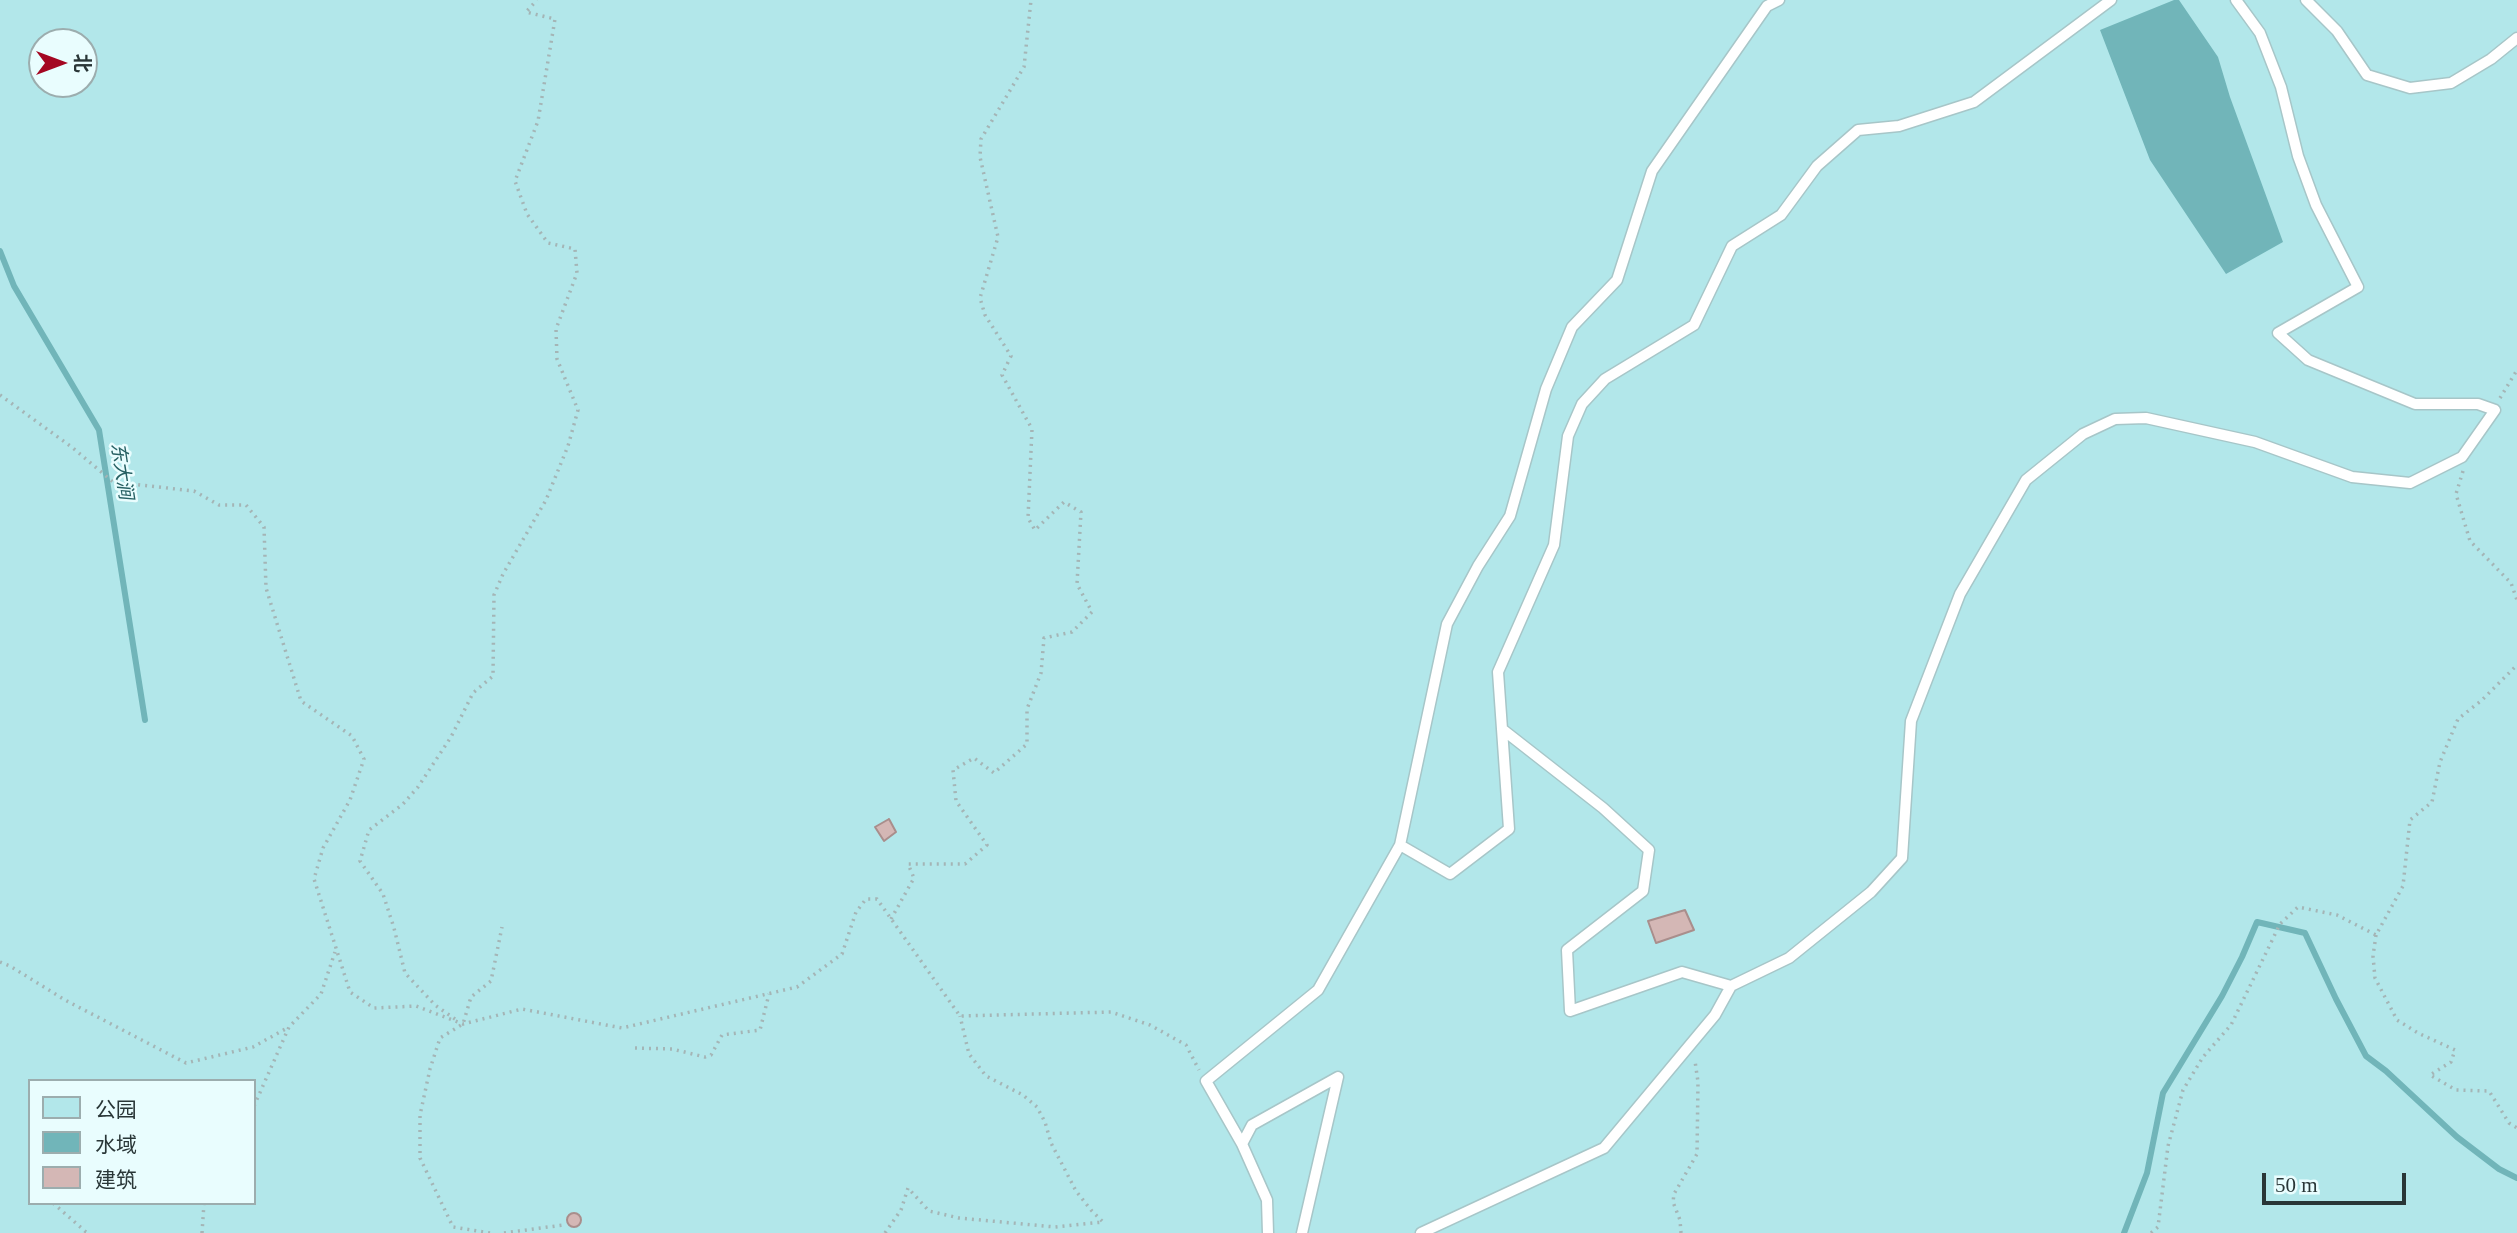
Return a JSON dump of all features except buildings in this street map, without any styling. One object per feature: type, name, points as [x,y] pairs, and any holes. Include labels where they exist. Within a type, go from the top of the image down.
[{"type":"lane","points":[[1268,1233],[1267,1200],[1242,1144],[1206,1082],[1318,990],[1400,845],[1447,624],[1478,566],[1510,516],[1546,389],[1572,327],[1617,280],[1652,171],[1767,6],[1779,0]]},
{"type":"lane","points":[[1400,845],[1451,874],[1509,829],[1498,672],[1554,545],[1568,436],[1582,404],[1605,379],[1694,326],[1732,246],[1781,215],[1817,166],[1858,130],[1899,126],[1975,102],[2111,0]]},
{"type":"lane","points":[[1420,1233],[1604,1148],[1715,1015],[1731,986],[1789,958],[1871,892],[1902,858],[1911,722],[1960,594],[2026,480],[2083,434],[2115,419],[2146,418],[2255,442],[2352,477],[2410,482],[2462,457],[2495,410],[2478,404],[2415,404],[2308,360],[2278,333],[2358,287],[2312,192],[2298,156],[2281,86],[2260,33],[2236,0]]},
{"type":"lane","points":[[2306,0],[2337,32],[2367,75],[2410,88],[2451,83],[2491,59],[2517,38]]},
{"type":"lane","points":[[1502,729],[1602,808],[1650,850],[1643,891],[1567,950],[1570,1011],[1682,972],[1731,986]]},
{"type":"lane","points":[[1242,1144],[1251,1125],[1338,1077],[1302,1233]]},
{"type":"path","points":[[463,1024],[435,1005],[405,974],[383,894],[360,861],[369,830],[403,804],[418,786],[452,737],[473,693],[493,676],[494,595],[546,499],[568,446],[578,410],[558,359],[556,329],[578,273],[575,248],[548,243],[527,214],[515,181],[538,121],[555,19],[526,12],[537,0]]},
{"type":"path","points":[[891,919],[914,878],[908,864],[965,864],[987,845],[956,801],[953,769],[974,758],[994,773],[1027,744],[1027,709],[1041,673],[1044,638],[1072,632],[1092,612],[1077,584],[1081,512],[1064,502],[1035,530],[1028,517],[1032,429],[1002,375],[1011,356],[985,315],[980,298],[998,237],[980,157],[981,139],[1024,67],[1031,0]]},
{"type":"path","points":[[2495,410],[2517,370]]},
{"type":"path","points":[[0,395],[73,448],[114,482],[194,491],[219,505],[246,505],[264,527],[266,588],[301,701],[352,736],[364,759],[350,800],[323,848],[314,879],[350,992],[374,1008],[416,1006],[463,1024]]},
{"type":"path","points":[[2464,468],[2456,494],[2469,541],[2511,583],[2517,600]]},
{"type":"path","points":[[2517,665],[2482,700],[2458,719],[2440,762],[2432,802],[2410,820],[2403,886],[2376,935],[2373,956],[2375,978],[2396,1020],[2455,1050],[2451,1062],[2430,1075],[2456,1090],[2489,1091],[2509,1123],[2517,1128]]},
{"type":"path","points":[[490,1233],[453,1227],[420,1158],[420,1115],[440,1038],[463,1024],[522,1009],[622,1028],[797,987],[842,954],[856,912],[866,899],[877,899],[960,1016],[969,1054],[986,1076],[1023,1095],[1037,1107],[1051,1143],[1076,1191],[1103,1222],[1055,1227],[959,1218],[929,1211],[908,1188],[901,1210],[885,1233]]},
{"type":"path","points":[[2151,1233],[2158,1227],[2168,1146],[2183,1090],[2203,1057],[2231,1025],[2280,924],[2298,907],[2337,915],[2376,935]]},
{"type":"path","points":[[463,1024],[471,997],[491,981],[502,927]]},
{"type":"path","points":[[0,962],[10,965],[65,1000],[187,1063],[253,1046],[289,1027],[321,993],[335,950]]},
{"type":"path","points":[[635,1048],[672,1049],[705,1057],[711,1055],[722,1035],[760,1030],[768,993]]},
{"type":"path","points":[[960,1016],[1111,1012],[1150,1025],[1185,1045],[1206,1082]]},
{"type":"path","points":[[256,1101],[289,1027]]},
{"type":"path","points":[[1681,1233],[1680,1220],[1673,1202],[1674,1194],[1697,1154],[1698,1082],[1695,1038]]},
{"type":"path","points":[[55,1205],[86,1233],[91,1233]]},
{"type":"path","points":[[202,1233],[204,1205]]},
{"type":"path","points":[[504,1233],[563,1225]]},
{"type":"green space","points":[[0,0],[2517,0],[2517,1233],[0,1233]]},
{"type":"water","points":[[2179,0],[2218,57],[2283,242],[2226,274],[2150,160],[2100,30]]},
{"type":"waterway","name":"东大涧","points":[[0,251],[14,286],[99,430],[145,720]]},
{"type":"waterway","points":[[2124,1233],[2147,1173],[2163,1093],[2222,996],[2257,922],[2305,933],[2366,1056],[2457,1137],[2499,1169],[2517,1178]]}]
